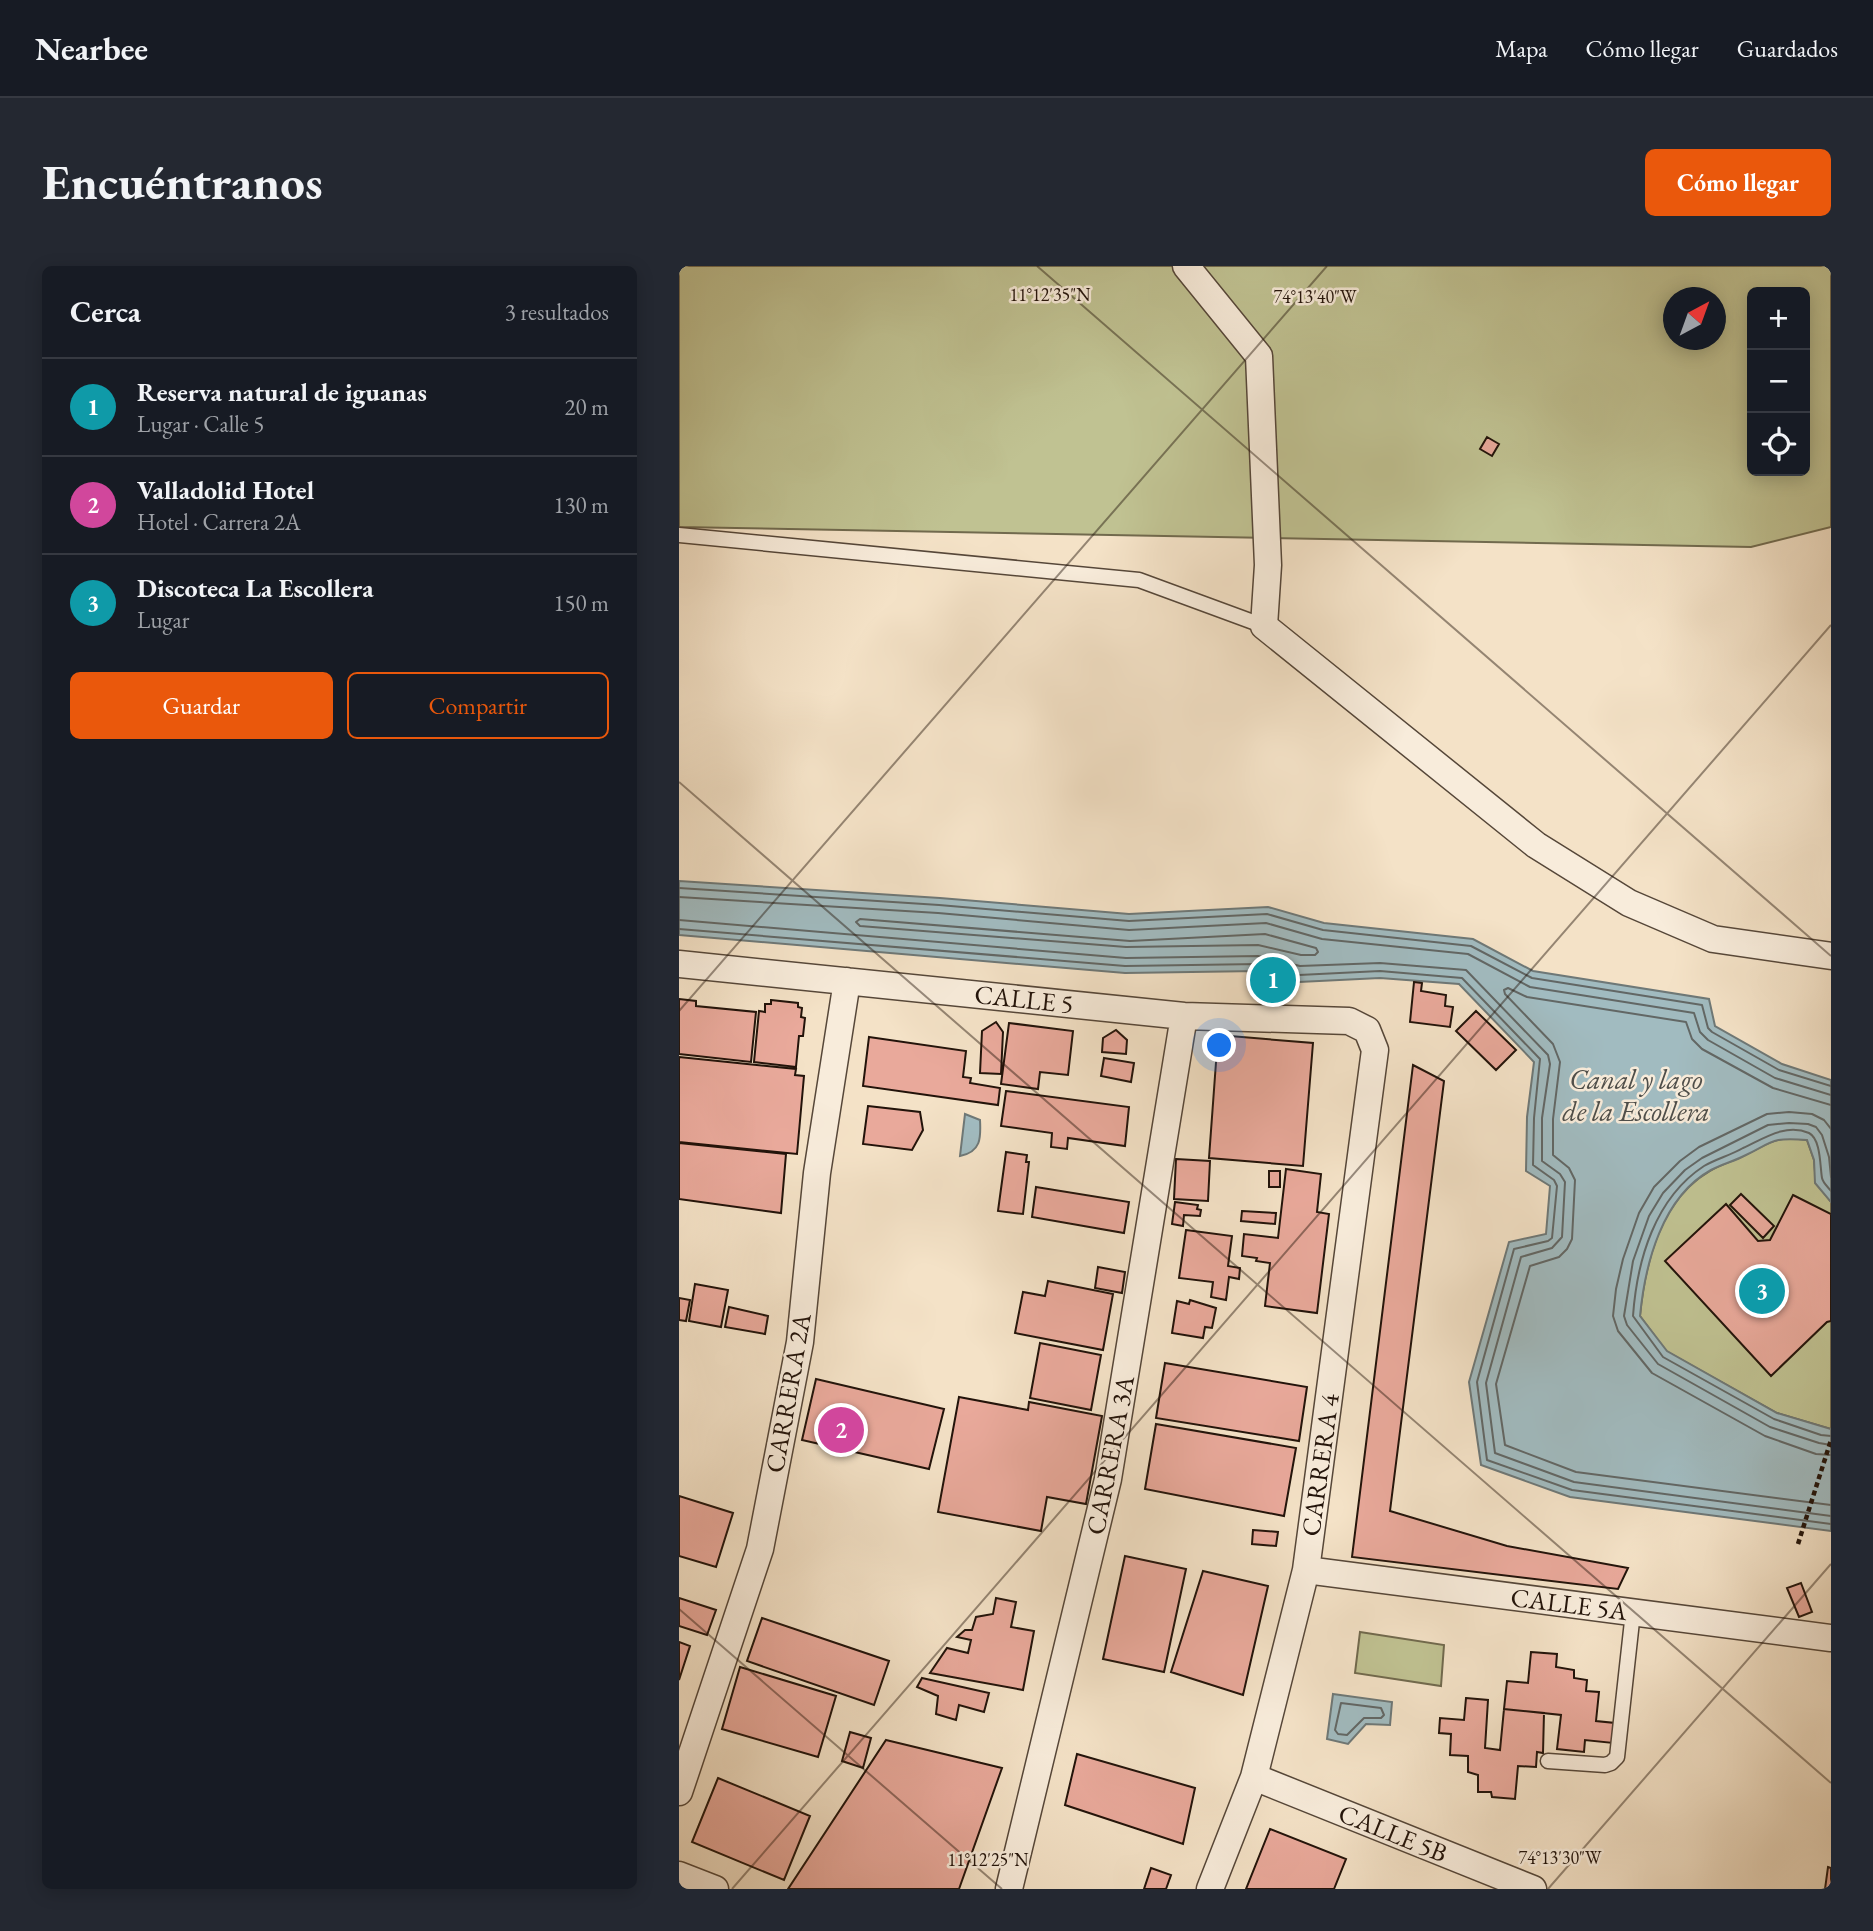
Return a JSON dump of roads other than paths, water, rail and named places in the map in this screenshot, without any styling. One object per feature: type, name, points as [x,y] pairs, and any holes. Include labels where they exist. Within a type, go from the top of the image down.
[{"type":"street","points":[[1186,266],[1259,356],[1268,565],[1264,626],[1536,845],[1629,903],[1713,939],[1831,956]]},
{"type":"street","name":"CALLE 5","points":[[679,964],[1184,1016],[1349,1021],[1367,1030]]},
{"type":"street","name":"CARRERA 2A","points":[[679,1792],[760,1549],[800,1342],[817,1173],[847,981]]},
{"type":"street","name":"CARRERA 3A","points":[[1009,1889],[1108,1479],[1184,1016]]},
{"type":"street","name":"CARRERA 4","points":[[1210,1889],[1254,1777],[1306,1570],[1375,1050],[1367,1030]]},
{"type":"street","name":"CALLE 5A","points":[[1306,1570],[1831,1638]]},
{"type":"street","name":"CALLE 5B","points":[[1254,1777],[1532,1889]]},
{"type":"street","points":[[679,1875],[715,1889]]},
{"type":"lane","points":[[679,535],[1139,580],[1264,626]]},
{"type":"lane","points":[[1548,1762],[1605,1765],[1617,1757],[1633,1612]]},
{"type":"water","name":"Canal y lago de la Escollera","points":[[679,881],[940,898],[1129,914],[1268,907],[1324,923],[1473,939],[1533,971],[1709,999],[1715,1026],[1782,1064],[1831,1080],[1831,1202],[1815,1183],[1814,1160],[1807,1140],[1774,1141],[1711,1170],[1694,1182],[1668,1214],[1646,1275],[1640,1316],[1667,1351],[1777,1413],[1831,1429],[1831,1531],[1570,1497],[1481,1465],[1469,1382],[1509,1242],[1546,1234],[1550,1186],[1526,1171],[1527,1117],[1534,1062],[1459,984],[1380,978],[1299,982],[1258,971],[1125,973],[679,935]]},
{"type":"water","points":[[965,1114],[980,1120],[980,1138],[976,1148],[960,1156]]},
{"type":"water","points":[[1333,1694],[1392,1702],[1390,1725],[1366,1724],[1348,1744],[1327,1739]]},
{"type":"place","name":"Reserva natural de iguanas","points":[[1273,980]]},
{"type":"place","name":"Discoteca La Escollera","points":[[1762,1291]]},
{"type":"place","name":"Valladolid Hotel","points":[[841,1430]]}]
